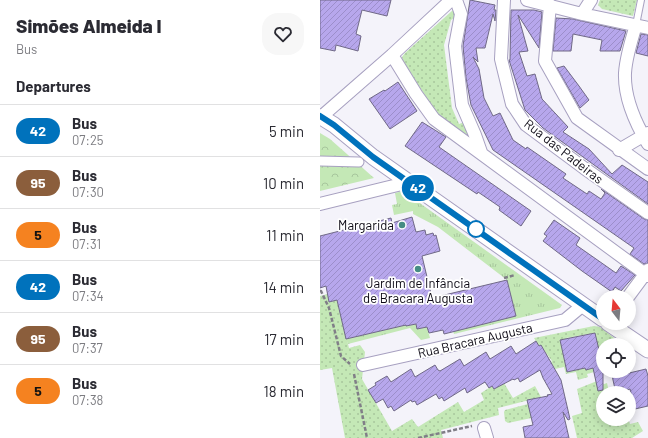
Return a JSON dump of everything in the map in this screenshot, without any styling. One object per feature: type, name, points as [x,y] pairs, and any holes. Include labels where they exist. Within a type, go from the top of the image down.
[{"type":"street","points":[[451,0],[392,55],[321,116],[373,157],[596,314]]},
{"type":"street","points":[[456,0],[461,14],[455,46],[462,105],[481,152]]},
{"type":"street","name":"Rua das Padeiras","points":[[504,0],[501,59],[512,104],[526,125],[648,213]]},
{"type":"street","points":[[527,0],[582,14],[648,28]]},
{"type":"street","points":[[582,14],[591,0]]},
{"type":"street","points":[[550,6],[545,61],[577,118],[648,170]]},
{"type":"street","points":[[619,150],[646,137],[630,105],[625,86],[627,60],[636,25]]},
{"type":"street","points":[[392,55],[416,94],[434,119],[647,273],[634,290]]},
{"type":"street","points":[[320,161],[359,162]]},
{"type":"street","points":[[320,204],[410,182]]},
{"type":"street","name":"Rua Bracara Augusta","points":[[357,365],[565,320],[583,306]]},
{"type":"street","points":[[618,330],[648,350]]},
{"type":"lane","points":[[636,25],[642,0]]},
{"type":"path","points":[[504,278],[520,273]]},
{"type":"path","points":[[320,291],[329,308],[341,356],[357,365],[367,438]]},
{"type":"path","points":[[418,438],[482,430]]},
{"type":"green space","points":[[600,0],[637,0],[633,16],[602,9],[598,5]]},
{"type":"green space","points":[[453,10],[457,16],[451,20],[444,45],[452,108],[459,124],[465,122],[474,142],[437,114],[403,61],[402,57]]},
{"type":"green space","points":[[320,133],[330,139],[374,178],[320,191]]},
{"type":"green space","points":[[403,191],[562,305],[560,308],[454,334],[453,331],[516,316],[507,280],[438,227],[413,214],[413,211],[394,215],[392,205],[397,204],[395,193]]},
{"type":"green space","points":[[328,294],[330,302],[337,300],[349,348],[360,345],[365,352],[362,379],[392,431],[412,419],[418,427],[458,402],[464,412],[484,400],[481,393],[492,386],[494,389],[504,383],[513,398],[535,386],[541,397],[498,408],[499,415],[441,430],[443,438],[345,438],[332,368],[320,370],[320,296]]},
{"type":"green space","points":[[416,324],[417,329],[427,327],[430,338],[421,340],[410,328],[348,344],[346,339],[406,325]]},
{"type":"green space","points":[[594,326],[596,326],[596,330],[604,330],[614,338],[596,338],[595,351],[594,333],[566,338],[583,359],[586,370],[593,368],[594,372],[587,374],[588,377],[578,380],[576,372],[566,374],[564,367],[555,369],[551,362],[552,361],[534,338]]},
{"type":"green space","points":[[597,381],[596,426],[636,426],[636,422],[638,422],[643,431],[632,438],[577,438],[572,416],[582,413],[577,389]]},
{"type":"green space","points":[[607,383],[608,386],[598,386]]},
{"type":"green space","points":[[528,404],[536,417],[508,423],[505,421],[505,410]]},
{"type":"building","points":[[320,0],[391,0],[387,16],[362,10],[356,34],[361,36],[358,51],[336,45],[335,51],[320,48]]},
{"type":"building","points":[[470,0],[495,5],[494,10],[496,10],[495,21],[493,14],[485,48],[476,48],[478,62],[473,57],[479,69],[484,98],[493,116],[500,113],[513,140],[526,149],[527,147],[566,174],[563,178],[587,194],[589,191],[601,199],[605,193],[601,189],[644,219],[648,220],[648,263],[644,264],[630,254],[634,248],[493,150],[471,105],[466,78],[463,46]]},
{"type":"building","points":[[511,10],[534,10],[542,12],[539,48],[518,15],[528,51],[519,52],[527,76],[535,74],[542,99],[568,127],[563,132],[589,149],[612,174],[622,165],[648,182],[648,204],[543,128],[525,110],[509,60]]},
{"type":"building","points":[[556,18],[573,19],[626,31],[620,51],[600,51],[602,40],[573,34],[571,51],[553,51]]},
{"type":"building","points":[[641,34],[648,35],[648,56],[636,53]]},
{"type":"building","points":[[564,66],[589,100],[580,108],[557,68]]},
{"type":"building","points":[[398,82],[417,111],[390,129],[369,99]]},
{"type":"building","points":[[422,122],[446,137],[439,147],[531,211],[521,226],[499,210],[500,207],[478,192],[477,194],[405,146]]},
{"type":"building","points":[[412,217],[416,232],[425,230],[426,235],[433,233],[434,236],[436,235],[440,251],[422,256],[432,298],[507,280],[516,316],[444,334],[443,330],[429,333],[427,327],[417,329],[416,324],[346,339],[337,300],[329,302],[326,286],[320,288],[320,236],[391,218],[392,223]]},
{"type":"building","points":[[554,220],[580,238],[576,245],[616,273],[621,266],[635,275],[622,290],[615,287],[613,290],[609,290],[543,241],[547,236],[544,234]]},
{"type":"building","points":[[595,333],[596,378],[603,378],[603,386],[597,386],[593,368],[586,370],[585,368],[567,372],[560,340]]},
{"type":"building","points":[[536,341],[539,346],[541,345],[561,380],[570,419],[568,420],[563,412],[569,438],[525,438],[523,427],[533,425],[527,400],[552,394],[540,370],[520,382],[518,378],[513,379],[494,389],[492,386],[489,388],[485,382],[467,393],[465,388],[444,401],[442,397],[439,399],[436,394],[417,405],[415,401],[412,402],[411,400],[394,411],[391,406],[388,408],[383,399],[376,403],[368,390],[376,385],[375,383],[387,376],[391,382],[411,369],[415,377],[435,365],[440,371],[460,359],[464,366],[486,352],[490,359],[511,346],[516,354]]},
{"type":"building","points":[[646,369],[648,376],[648,406],[636,409],[636,386],[614,386],[613,378],[636,378],[636,371]]},
{"type":"bus line","name":"42","points":[[320,116],[334,125],[373,157],[596,314]]},
{"type":"place","name":"Margarida","points":[[402,225]]},
{"type":"place","name":"Jardim de Infância de Bracara Augusta","points":[[418,269]]}]
